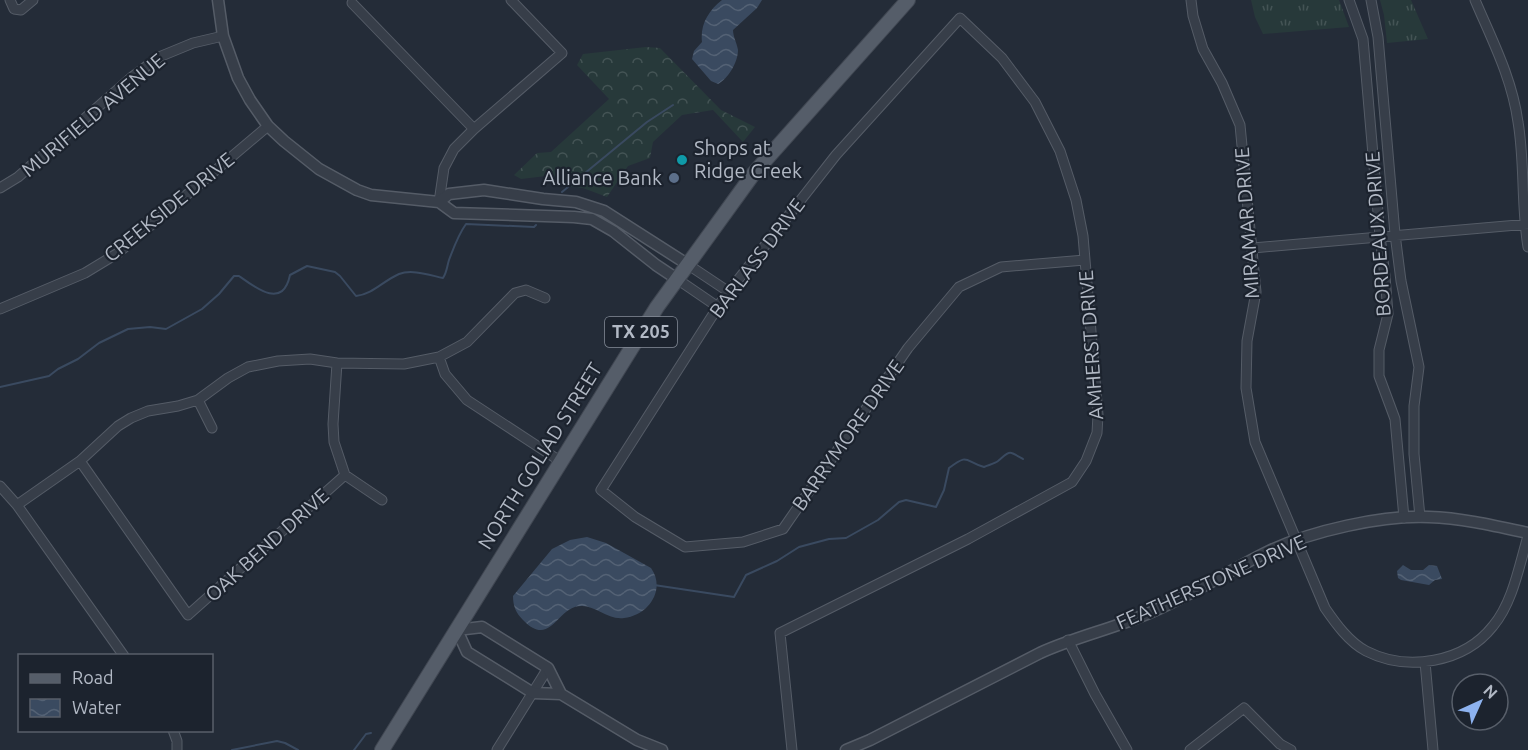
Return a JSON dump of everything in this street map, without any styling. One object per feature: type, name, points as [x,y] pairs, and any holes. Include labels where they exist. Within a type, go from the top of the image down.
[{"type":"main road","name":"NORTH GOLIAD STREET","points":[[382,750],[636,339],[676,279],[730,204],[774,149],[908,0]]},
{"type":"street","points":[[10,0],[14,9],[21,10],[33,0]]},
{"type":"street","points":[[218,0],[223,36],[238,78],[250,100],[268,126],[284,141],[319,169],[343,184],[371,195],[440,201],[454,213],[592,219],[613,231],[656,265],[718,307]]},
{"type":"street","points":[[440,201],[444,168],[454,149],[562,53],[510,0]]},
{"type":"street","name":"MIRAMAR DRIVE","points":[[1191,0],[1193,16],[1203,49],[1222,82],[1240,125],[1256,291],[1247,341],[1246,388],[1255,442],[1325,608],[1342,632],[1366,651],[1398,662],[1425,662],[1449,656],[1470,647],[1492,627],[1508,602],[1528,535]]},
{"type":"street","name":"BORDEAUX DRIVE","points":[[1349,0],[1363,39],[1388,314],[1379,350],[1379,376],[1395,419],[1404,518]]},
{"type":"street","name":"BORDEAUX DRIVE","points":[[1371,0],[1378,37],[1401,281],[1419,367],[1414,406],[1414,454],[1420,517]]},
{"type":"street","points":[[1475,0],[1509,79],[1519,123],[1528,247]]},
{"type":"street","points":[[352,3],[474,129]]},
{"type":"street","name":"AMHERST DRIVE","points":[[792,750],[780,633],[968,539],[1072,482],[1086,461],[1097,433],[1098,415],[1083,236],[1076,200],[1060,151],[1035,102],[1002,58],[960,18]]},
{"type":"street","name":"BARLASS DRIVE","points":[[601,490],[729,292],[836,155],[960,18]]},
{"type":"street","name":"MURIFIELD AVENUE","points":[[0,188],[18,177],[132,77],[159,57],[193,43],[223,36]]},
{"type":"street","name":"BORDEAUX DRIVE","points":[[1371,125],[1385,124]]},
{"type":"street","name":"CREEKSIDE DRIVE","points":[[0,309],[85,273],[118,253],[268,126]]},
{"type":"street","points":[[440,201],[449,194],[484,190],[576,202],[604,211],[619,219],[729,292]]},
{"type":"street","points":[[613,231],[619,219]]},
{"type":"street","points":[[1253,248],[1526,224]]},
{"type":"street","name":"BARRYMORE DRIVE","points":[[601,490],[635,517],[686,547],[743,542],[783,529],[908,348],[959,287],[1001,267],[1085,261]]},
{"type":"street","points":[[17,505],[80,461],[130,418],[198,400],[228,378],[248,368],[278,361],[404,364],[439,357],[467,342],[515,293],[526,290],[545,298]]},
{"type":"street","points":[[439,357],[445,374],[466,400],[560,461]]},
{"type":"street","points":[[337,363],[334,441],[345,474],[382,500]]},
{"type":"street","points":[[198,400],[212,428]]},
{"type":"street","name":"OAK BEND DRIVE","points":[[80,461],[188,615],[345,474]]},
{"type":"street","points":[[0,486],[17,505],[123,654]]},
{"type":"street","name":"FEATHERSTONE DRIVE","points":[[846,750],[1068,640],[1105,630],[1148,614],[1269,551],[1295,540],[1360,523],[1420,517],[1486,524],[1528,535]]},
{"type":"street","points":[[561,694],[548,668],[482,627],[457,630],[467,652],[533,693],[561,694],[637,740],[662,750]]},
{"type":"street","points":[[1068,640],[1127,750]]},
{"type":"street","points":[[1425,662],[1433,750]]},
{"type":"street","points":[[497,750],[548,668]]},
{"type":"street","points":[[1190,750],[1244,708],[1280,744],[1291,750]]},
{"type":"street","points":[[174,732],[177,750]]},
{"type":"green space","points":[[1251,0],[1339,0],[1349,27],[1263,34],[1255,17]]},
{"type":"green space","points":[[1380,0],[1411,0],[1428,39],[1387,43]]},
{"type":"green space","points":[[646,47],[660,48],[721,110],[755,127],[743,142],[713,110],[682,115],[653,142],[650,158],[628,166],[607,197],[583,188],[552,185],[546,176],[521,179],[514,175],[537,153],[551,152],[609,99],[577,65],[583,54]]},
{"type":"water","points":[[722,0],[762,0],[757,8],[733,30],[738,50],[736,60],[729,74],[718,84],[711,81],[692,59],[694,51],[702,42],[702,30],[706,19]]},
{"type":"water","points":[[587,537],[606,543],[651,568],[657,584],[652,600],[641,612],[633,616],[612,617],[581,606],[566,612],[547,628],[540,630],[533,628],[517,612],[513,596],[552,549],[570,540]]},
{"type":"water","points":[[1403,565],[1411,570],[1423,570],[1429,565],[1437,566],[1442,579],[1435,580],[1429,585],[1401,580],[1398,578],[1397,571]]},
{"type":"waterway","points":[[562,192],[647,122],[673,105]]},
{"type":"waterway","points":[[0,387],[49,376],[99,343],[128,329],[150,327],[166,329],[202,309],[234,276],[239,276],[261,290],[276,294],[287,285],[290,275],[307,266],[335,272],[356,296],[362,295],[399,274],[421,273],[443,278],[456,241],[466,224],[534,227],[536,225]]},
{"type":"waterway","points":[[654,585],[734,597],[746,575],[777,561],[799,547],[829,539],[846,538],[878,520],[899,502],[906,500],[936,507],[944,490],[949,468],[960,461],[966,460],[984,467],[1009,453],[1023,459]]},
{"type":"waterway","points":[[354,750],[366,734],[371,733]]},
{"type":"waterway","points":[[232,750],[277,741],[298,750]]},
{"type":"place","name":"Shops at Ridge Creek","points":[[682,160]]},
{"type":"place","name":"Alliance Bank","points":[[674,178]]}]
